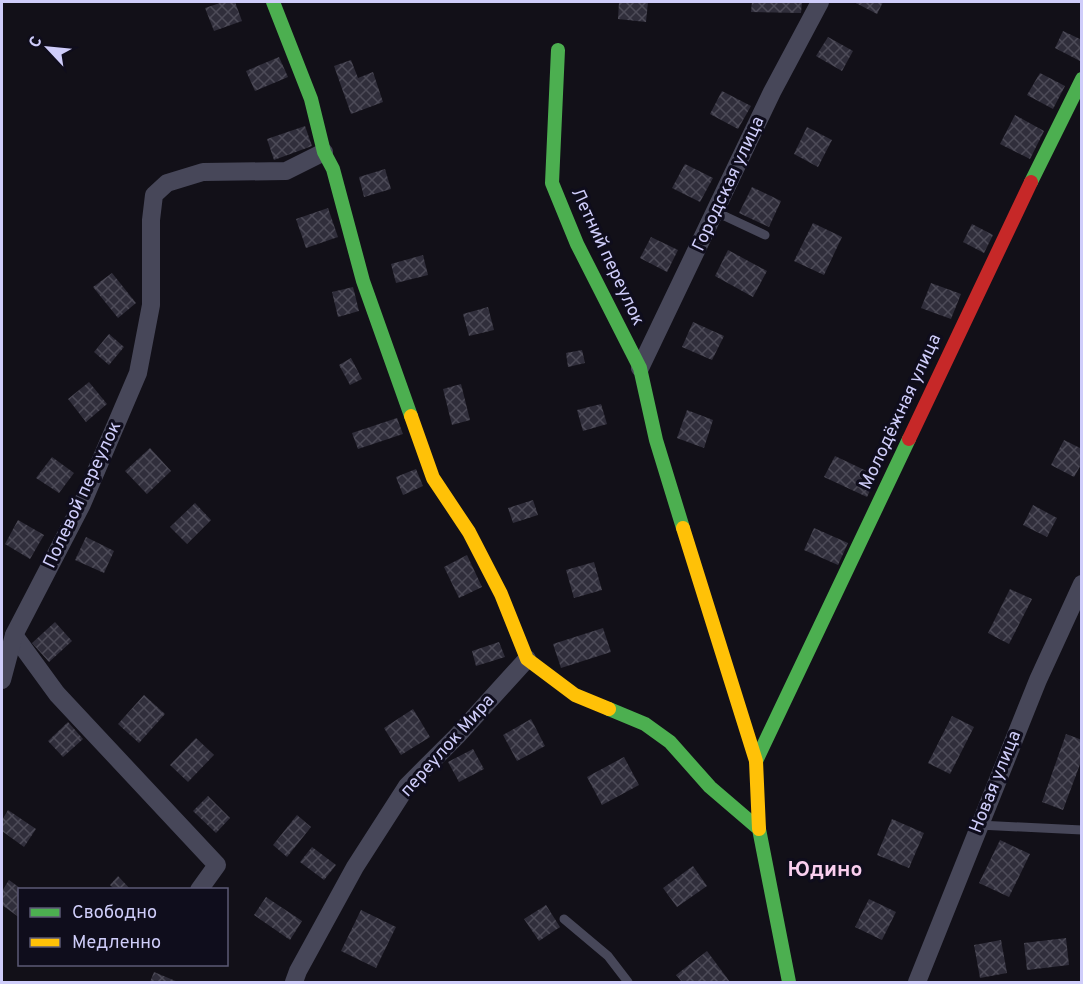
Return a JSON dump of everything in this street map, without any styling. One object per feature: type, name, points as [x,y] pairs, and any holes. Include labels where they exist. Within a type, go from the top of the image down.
[{"type":"street","points":[[273,2],[310,99],[324,152],[333,169],[363,281],[433,478],[469,532],[501,594],[527,659],[575,694],[645,724],[670,742],[710,787],[759,829]]},
{"type":"street","name":"Городская улица","points":[[640,368],[772,92],[820,2]]},
{"type":"street","name":"Летний переулок","points":[[558,50],[552,183],[577,244],[640,368],[656,440],[756,761]]},
{"type":"street","name":"Молодёжная улица","points":[[756,761],[1011,223],[1082,79]]},
{"type":"street","name":"Полевой переулок","points":[[2,680],[14,635],[82,504],[138,373],[152,305],[150,220],[154,195],[167,183],[203,172],[286,171],[324,152]]},
{"type":"street","name":"Новая улица","points":[[916,982],[1038,680],[1082,584]]},
{"type":"street","points":[[14,635],[57,694],[217,865],[200,888]]},
{"type":"street","name":"переулок Мира","points":[[294,982],[355,867],[407,786],[457,736],[527,659]]},
{"type":"street","points":[[756,761],[759,829],[789,982]]},
{"type":"lane","points":[[716,212],[765,236]]},
{"type":"lane","points":[[979,825],[1082,830]]},
{"type":"lane","points":[[564,919],[608,956],[628,982]]},
{"type":"building","points":[[223,2],[235,2],[242,21],[214,31],[205,8]]},
{"type":"building","points":[[619,2],[648,2],[646,22],[618,19]]},
{"type":"building","points":[[752,2],[802,2],[801,13],[751,12]]},
{"type":"building","points":[[854,2],[883,2],[877,14]]},
{"type":"building","points":[[1063,31],[1082,40],[1080,61],[1055,48]]},
{"type":"building","points":[[828,37],[853,51],[842,71],[816,56]]},
{"type":"building","points":[[279,57],[288,77],[255,91],[246,71]]},
{"type":"building","points":[[351,60],[358,78],[373,72],[383,102],[351,114],[334,66]]},
{"type":"building","points":[[1040,73],[1065,86],[1053,109],[1027,95]]},
{"type":"building","points":[[722,91],[751,106],[738,129],[710,114]]},
{"type":"building","points":[[1015,115],[1044,131],[1030,159],[1000,144]]},
{"type":"building","points":[[305,126],[312,146],[274,160],[267,139]]},
{"type":"building","points":[[807,127],[832,140],[818,167],[794,154]]},
{"type":"building","points":[[685,164],[713,178],[700,202],[672,188]]},
{"type":"building","points":[[385,169],[391,189],[364,197],[359,177]]},
{"type":"building","points":[[752,187],[781,201],[769,227],[739,213]]},
{"type":"building","points":[[328,208],[338,237],[306,248],[296,219]]},
{"type":"building","points":[[813,223],[842,237],[824,275],[794,261]]},
{"type":"building","points":[[972,224],[993,235],[984,253],[963,242]]},
{"type":"building","points":[[651,237],[678,250],[667,272],[640,258]]},
{"type":"building","points":[[728,250],[767,271],[753,297],[715,276]]},
{"type":"building","points":[[423,255],[428,275],[396,283],[391,264]]},
{"type":"building","points":[[112,273],[136,303],[118,318],[93,287]]},
{"type":"building","points":[[931,283],[961,294],[951,319],[921,308]]},
{"type":"building","points":[[353,287],[359,311],[338,317],[332,292]]},
{"type":"building","points":[[488,307],[494,330],[469,336],[463,314]]},
{"type":"building","points":[[693,322],[724,336],[712,360],[682,347]]},
{"type":"building","points":[[109,334],[124,347],[109,365],[94,352]]},
{"type":"building","points":[[582,350],[585,363],[568,367],[566,353]]},
{"type":"building","points":[[351,358],[362,379],[350,385],[339,365]]},
{"type":"building","points":[[89,382],[107,404],[86,422],[68,399]]},
{"type":"building","points":[[461,384],[470,420],[452,425],[443,389]]},
{"type":"building","points":[[601,404],[607,424],[583,431],[577,410]]},
{"type":"building","points":[[687,410],[713,420],[704,448],[677,438]]},
{"type":"building","points":[[397,418],[403,434],[358,449],[352,433]]},
{"type":"building","points":[[1064,440],[1082,449],[1082,463],[1074,477],[1051,465]]},
{"type":"building","points":[[150,448],[171,471],[147,494],[125,471]]},
{"type":"building","points":[[835,456],[877,476],[867,497],[824,477]]},
{"type":"building","points":[[52,457],[74,473],[59,493],[36,478]]},
{"type":"building","points":[[416,469],[423,486],[403,495],[396,477]]},
{"type":"building","points":[[533,500],[538,515],[513,523],[508,508]]},
{"type":"building","points":[[195,503],[211,520],[187,544],[170,527]]},
{"type":"building","points":[[1033,505],[1057,518],[1047,537],[1023,525]]},
{"type":"building","points":[[18,520],[44,535],[30,559],[5,544]]},
{"type":"building","points":[[814,528],[848,543],[838,565],[804,550]]},
{"type":"building","points":[[86,537],[114,551],[104,573],[75,560]]},
{"type":"building","points":[[467,555],[482,587],[459,598],[444,567]]},
{"type":"building","points":[[594,562],[602,590],[574,598],[566,570]]},
{"type":"building","points":[[1010,589],[1032,599],[1009,644],[988,633]]},
{"type":"building","points":[[55,622],[72,641],[49,662],[32,643]]},
{"type":"building","points":[[603,628],[611,652],[561,668],[553,644]]},
{"type":"building","points":[[499,642],[505,657],[476,666],[472,651]]},
{"type":"building","points":[[144,695],[165,714],[139,743],[118,724]]},
{"type":"building","points":[[413,709],[430,737],[401,755],[384,728]]},
{"type":"building","points":[[952,716],[974,727],[950,774],[928,763]]},
{"type":"building","points":[[531,719],[545,746],[517,761],[503,735]]},
{"type":"building","points":[[68,722],[83,739],[63,757],[48,741]]},
{"type":"building","points":[[1066,734],[1082,740],[1082,759],[1063,810],[1042,802]]},
{"type":"building","points":[[196,738],[214,755],[188,782],[170,765]]},
{"type":"building","points":[[473,749],[484,769],[459,782],[448,762]]},
{"type":"building","points":[[624,757],[639,785],[602,805],[587,777]]},
{"type":"building","points":[[208,796],[230,818],[216,833],[193,811]]},
{"type":"building","points":[[8,810],[36,829],[24,847],[2,831],[2,820]]},
{"type":"building","points":[[297,815],[311,827],[287,857],[273,845]]},
{"type":"building","points":[[892,819],[924,833],[909,868],[877,855]]},
{"type":"building","points":[[1000,840],[1030,854],[1009,897],[979,883]]},
{"type":"building","points":[[312,847],[336,865],[324,880],[300,862]]},
{"type":"building","points":[[693,866],[707,886],[677,907],[663,888]]},
{"type":"building","points":[[118,876],[129,888],[113,888],[110,885]]},
{"type":"building","points":[[9,880],[20,888],[18,888],[18,917],[2,905],[2,891]]},
{"type":"building","points":[[266,897],[302,921],[290,940],[254,915]]},
{"type":"building","points":[[869,899],[896,912],[882,940],[855,927]]},
{"type":"building","points":[[546,905],[560,927],[539,941],[524,919]]},
{"type":"building","points":[[361,910],[396,927],[376,968],[341,951]]},
{"type":"building","points":[[1066,938],[1069,965],[1027,970],[1024,943]]},
{"type":"building","points":[[1001,940],[1007,973],[980,978],[974,945]]},
{"type":"building","points":[[707,951],[730,982],[682,982],[676,975]]},
{"type":"building","points":[[154,972],[178,982],[150,982]]},
{"type":"traffic: fast","points":[[273,2],[311,99],[324,152],[333,169],[363,281],[411,416]]},
{"type":"traffic: fast","points":[[558,50],[552,183],[577,244],[640,368],[656,440],[683,528]]},
{"type":"traffic: fast","points":[[1031,182],[1082,79]]},
{"type":"traffic: fast","points":[[756,761],[909,439]]},
{"type":"traffic: fast","points":[[609,709],[645,724],[670,742],[710,787],[759,829],[789,982]]},
{"type":"traffic: slow","points":[[411,416],[433,478],[469,532],[501,594],[527,659],[575,695],[609,709]]},
{"type":"traffic: slow","points":[[683,528],[756,761],[759,829]]},
{"type":"traffic: jam","points":[[909,439],[1031,182]]},
{"type":"district","name":"Юдино","points":[[825,870]]}]
